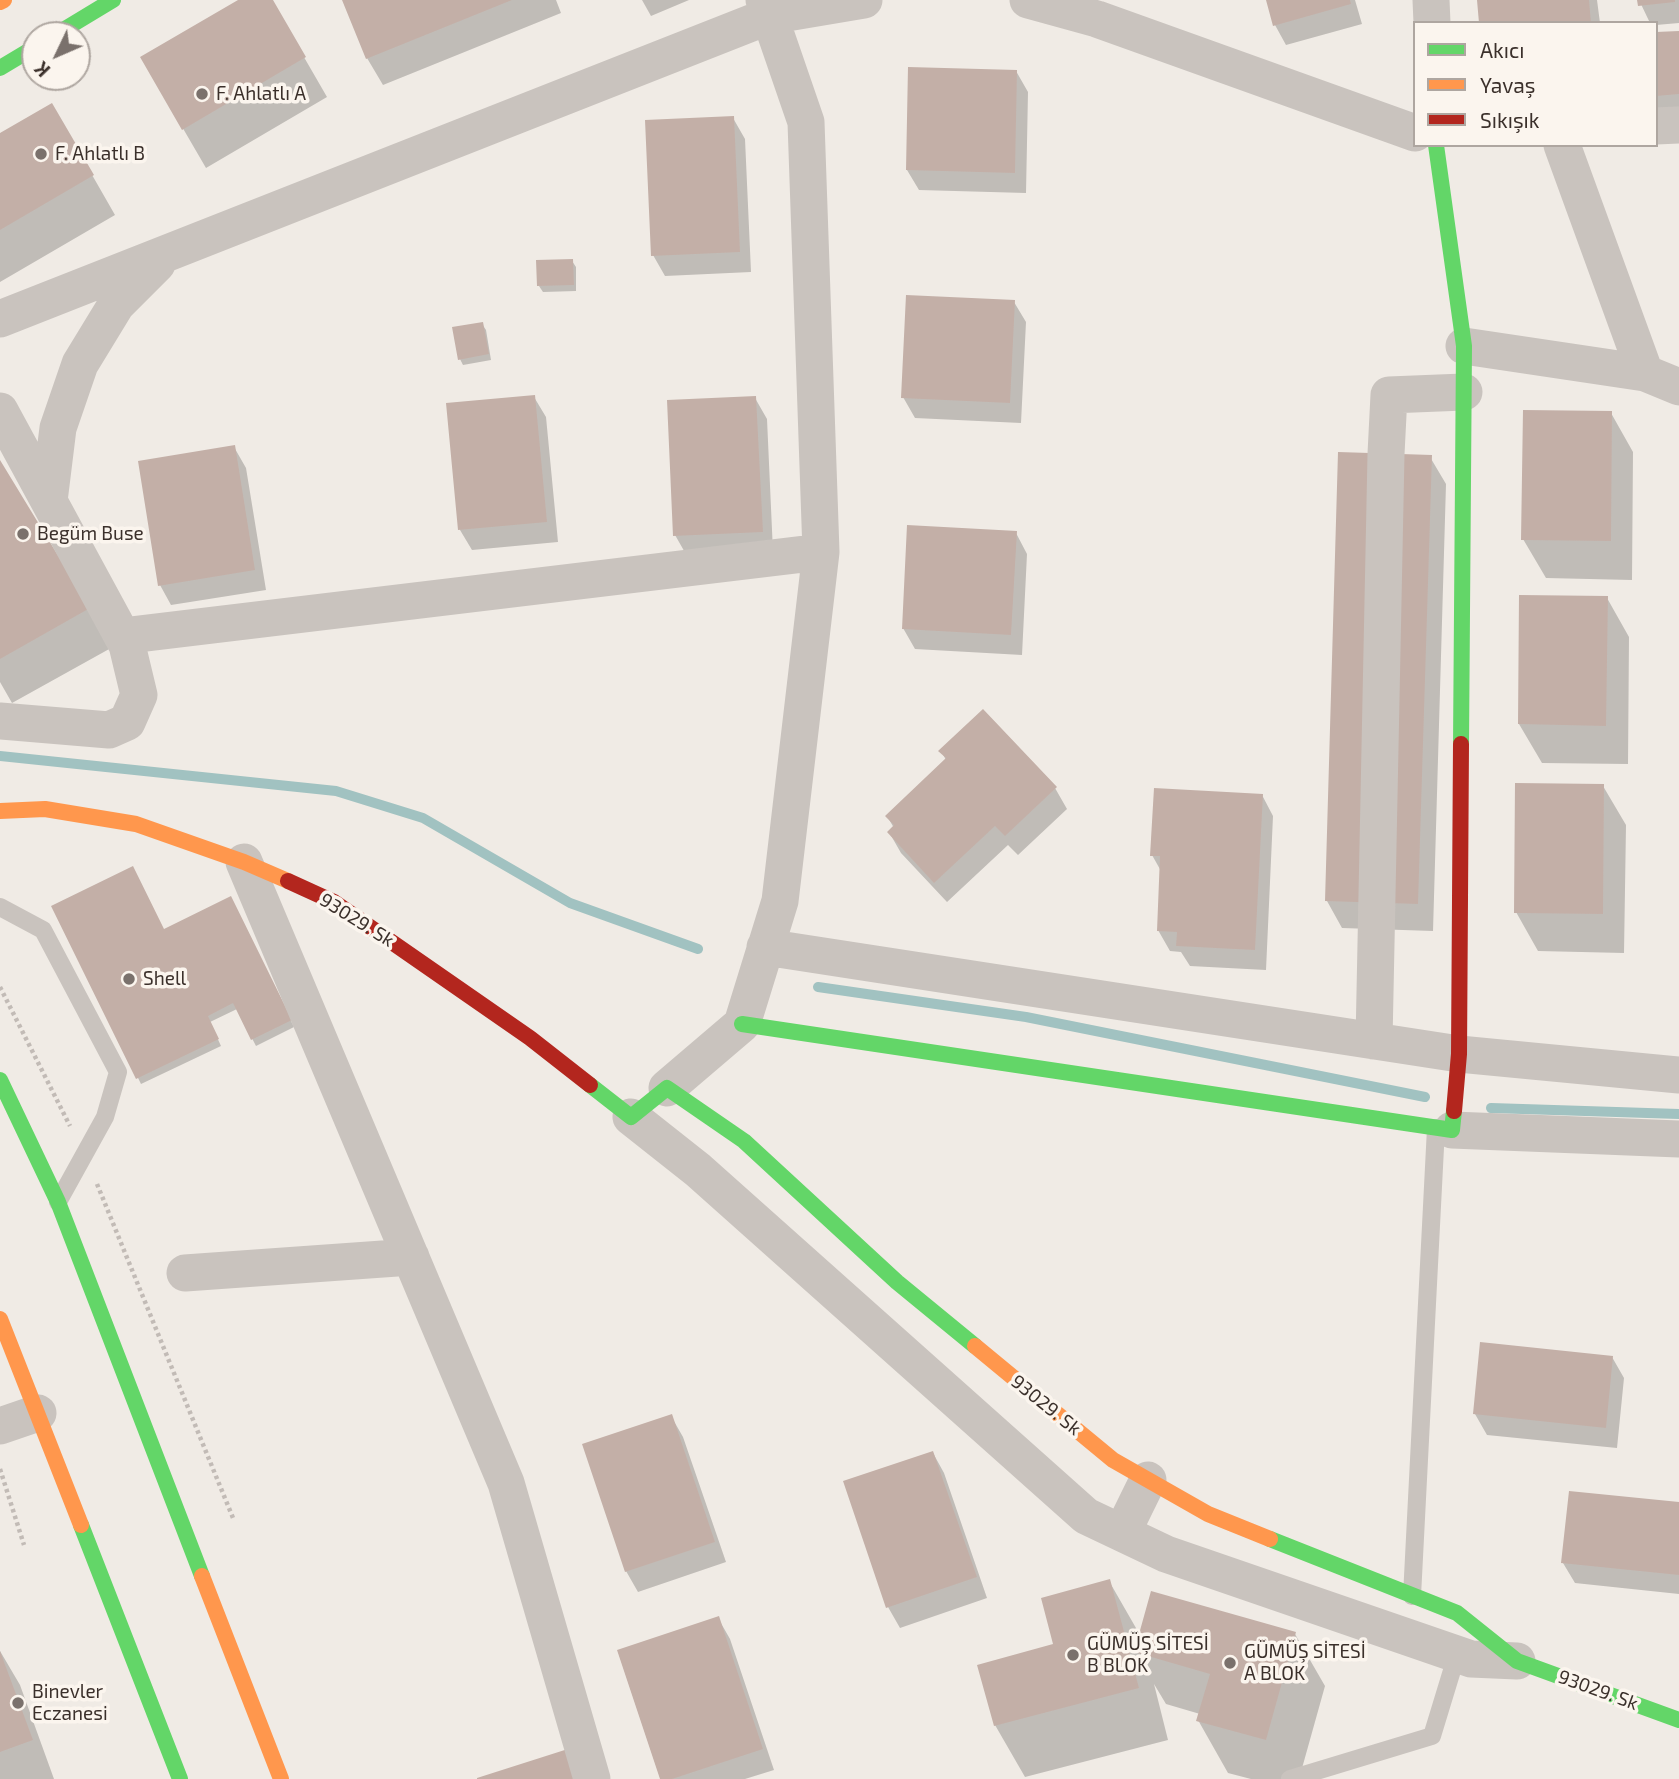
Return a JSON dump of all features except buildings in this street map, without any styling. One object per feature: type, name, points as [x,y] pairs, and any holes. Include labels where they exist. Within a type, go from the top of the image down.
[{"type":"street","points":[[78,21],[113,0]]},
{"type":"street","points":[[0,319],[766,8],[864,0]]},
{"type":"street","points":[[1028,0],[1097,19],[1413,133]]},
{"type":"street","points":[[1431,0],[1432,21]]},
{"type":"street","points":[[631,1118],[742,1024],[780,901],[821,552],[806,122],[766,8]]},
{"type":"street","points":[[0,68],[21,55]]},
{"type":"street","points":[[1658,126],[1679,125]]},
{"type":"street","points":[[1436,147],[1464,346],[1460,1054],[1444,1129]]},
{"type":"street","points":[[1563,147],[1645,373]]},
{"type":"street","points":[[49,501],[58,428],[80,364],[116,305],[168,253]]},
{"type":"street","points":[[1464,346],[1645,373],[1679,387]]},
{"type":"street","points":[[1374,1041],[1389,395],[1464,392]]},
{"type":"street","points":[[0,411],[127,645],[139,695],[127,722],[110,730],[0,721]]},
{"type":"street","points":[[122,636],[821,552]]},
{"type":"street","name":"93029. Sk","points":[[0,811],[45,809],[136,824],[244,862],[334,902],[530,1038],[698,1170],[1086,1516],[1166,1554],[1471,1659],[1517,1661],[1679,1720]]},
{"type":"street","points":[[244,862],[506,1483],[592,1779]]},
{"type":"street","points":[[765,947],[1460,1054],[1679,1074]]},
{"type":"street","points":[[742,1024],[1444,1129],[1679,1139]]},
{"type":"street","points":[[0,1080],[58,1202],[281,1779]]},
{"type":"street","name":"93029. Sk","points":[[667,1088],[744,1141],[898,1282],[1113,1460],[1208,1514],[1457,1613],[1517,1661]]},
{"type":"street","points":[[184,1273],[411,1257]]},
{"type":"street","points":[[864,1318],[898,1282]]},
{"type":"street","points":[[0,1319],[180,1779]]},
{"type":"street","points":[[0,1426],[38,1413]]},
{"type":"street","points":[[1122,1533],[1148,1480]]},
{"type":"lane","points":[[0,907],[43,930],[118,1072],[106,1117],[58,1202]]},
{"type":"lane","points":[[1412,1596],[1444,1129]]},
{"type":"lane","points":[[1290,1779],[1432,1736],[1457,1654]]},
{"type":"path","points":[[0,987],[85,1154],[233,1518]]},
{"type":"path","points":[[94,1295],[139,1284]]},
{"type":"path","points":[[0,1469],[24,1545]]},
{"type":"waterway","points":[[0,756],[336,791],[423,818],[570,903],[698,949]]},
{"type":"waterway","points":[[818,987],[1026,1017],[1425,1097]]},
{"type":"waterway","points":[[1491,1108],[1679,1114]]},
{"type":"traffic: fast","points":[[78,21],[113,0]]},
{"type":"traffic: fast","points":[[0,68],[21,55]]},
{"type":"traffic: fast","points":[[1436,147],[1464,346],[1461,744]]},
{"type":"traffic: fast","points":[[742,1024],[1452,1130],[1454,1111]]},
{"type":"traffic: fast","points":[[0,1080],[58,1202],[202,1576]]},
{"type":"traffic: fast","points":[[590,1085],[631,1117],[667,1088],[744,1141],[897,1282],[975,1346]]},
{"type":"traffic: fast","points":[[81,1525],[180,1779]]},
{"type":"traffic: fast","points":[[1270,1539],[1457,1613],[1517,1661],[1679,1720]]},
{"type":"traffic: slow","points":[[0,2],[4,0]]},
{"type":"traffic: slow","points":[[0,811],[45,809],[136,824],[244,862],[288,881]]},
{"type":"traffic: slow","points":[[0,1319],[81,1525]]},
{"type":"traffic: slow","points":[[975,1346],[1113,1460],[1208,1514],[1270,1539]]},
{"type":"traffic: slow","points":[[202,1576],[281,1779]]},
{"type":"traffic: jam","points":[[1454,1111],[1459,1054],[1461,744]]},
{"type":"traffic: jam","points":[[288,881],[334,902],[530,1038],[590,1085]]},
{"type":"place","name":"F. Ahlatlı A","points":[[202,94]]},
{"type":"place","name":"F. Ahlatlı B","points":[[41,154]]},
{"type":"place","name":"Begüm Buse","points":[[23,534]]},
{"type":"place","name":"Shell","points":[[129,979]]},
{"type":"place","name":"GÜMÜŞ SİTESİ B BLOK","points":[[1073,1655]]},
{"type":"place","name":"GÜMÜŞ SİTESİ A BLOK","points":[[1230,1663]]},
{"type":"place","name":"Binevler Eczanesi","points":[[18,1703]]}]
